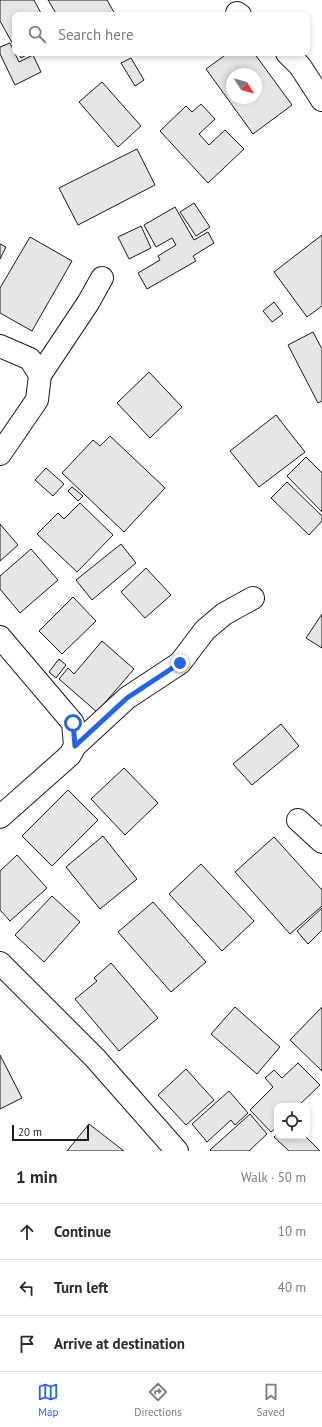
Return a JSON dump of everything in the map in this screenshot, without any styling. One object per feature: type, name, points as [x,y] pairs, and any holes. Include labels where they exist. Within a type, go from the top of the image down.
[{"type":"street","points":[[290,56],[300,66],[322,100]]},
{"type":"street","points":[[0,454],[37,400],[40,374],[88,303],[102,278]]},
{"type":"street","points":[[0,346],[30,359],[40,374]]},
{"type":"street","points":[[0,816],[70,755],[75,746],[127,698],[180,663],[205,630],[224,614],[253,598]]},
{"type":"street","points":[[0,637],[73,723],[75,746]]},
{"type":"street","points":[[298,820],[322,842]]},
{"type":"street","points":[[0,963],[95,1058],[177,1151]]},
{"type":"building","points":[[0,0],[34,0],[40,12],[12,12],[12,43],[0,21]]},
{"type":"building","points":[[48,0],[107,0],[114,12],[55,12]]},
{"type":"building","points":[[10,43],[12,47],[12,56],[16,56],[19,62],[33,56],[41,72],[15,85],[0,54],[0,47]]},
{"type":"building","points":[[224,56],[256,56],[292,105],[253,134],[231,104],[262,104],[262,68],[226,68],[226,97],[206,69]]},
{"type":"building","points":[[131,58],[144,80],[135,86],[121,63]]},
{"type":"building","points":[[102,82],[141,126],[118,147],[79,102]]},
{"type":"building","points":[[201,104],[215,119],[199,134],[209,145],[225,130],[244,149],[208,183],[160,131],[186,106],[192,112]]},
{"type":"building","points":[[137,149],[155,185],[78,225],[59,188]]},
{"type":"building","points":[[194,203],[210,227],[196,236],[180,212]]},
{"type":"building","points":[[175,207],[194,240],[208,232],[214,243],[193,256],[196,261],[147,289],[138,273],[160,260],[158,256],[176,245],[172,238],[156,247],[144,225]]},
{"type":"building","points":[[141,226],[151,248],[129,259],[118,237]]},
{"type":"building","points":[[322,235],[322,306],[307,317],[274,272]]},
{"type":"building","points":[[30,237],[72,261],[32,331],[0,313],[0,288]]},
{"type":"building","points":[[0,244],[6,247],[0,259]]},
{"type":"building","points":[[274,302],[283,314],[272,322],[263,311]]},
{"type":"building","points":[[313,332],[322,349],[322,401],[318,403],[288,345]]},
{"type":"building","points":[[149,372],[182,407],[150,438],[117,403]]},
{"type":"building","points":[[276,415],[305,452],[259,487],[230,451]]},
{"type":"building","points":[[110,436],[165,488],[124,532],[62,473],[93,440],[100,446]]},
{"type":"building","points":[[306,457],[322,473],[322,512],[287,476]]},
{"type":"building","points":[[46,468],[64,484],[53,496],[35,480]]},
{"type":"building","points":[[287,482],[322,516],[322,521],[309,535],[271,498]]},
{"type":"building","points":[[72,487],[83,496],[78,501],[68,491]]},
{"type":"building","points":[[80,503],[113,535],[77,572],[37,534],[58,513],[64,519]]},
{"type":"building","points":[[0,524],[18,545],[0,561]]},
{"type":"building","points":[[121,544],[136,563],[92,600],[76,580]]},
{"type":"building","points":[[31,549],[58,580],[20,613],[0,589],[0,576]]},
{"type":"building","points":[[146,568],[171,595],[145,618],[121,592]]},
{"type":"building","points":[[73,597],[96,621],[62,654],[39,631]]},
{"type":"building","points":[[322,614],[322,648],[306,638]]},
{"type":"building","points":[[102,641],[134,669],[97,712],[59,679],[68,668],[74,674]]},
{"type":"building","points":[[59,659],[66,665],[56,678],[49,672]]},
{"type":"building","points":[[281,724],[299,746],[252,785],[233,764]]},
{"type":"building","points":[[124,768],[158,803],[125,835],[91,799]]},
{"type":"building","points":[[68,790],[98,820],[52,866],[22,836]]},
{"type":"building","points":[[103,836],[137,879],[100,909],[66,867]]},
{"type":"building","points":[[274,837],[322,890],[322,906],[290,934],[235,872]]},
{"type":"building","points":[[17,855],[47,888],[10,921],[0,910],[0,871]]},
{"type":"building","points":[[201,864],[254,921],[222,951],[169,894]]},
{"type":"building","points":[[52,896],[80,922],[44,962],[15,935]]},
{"type":"building","points":[[153,902],[206,962],[171,992],[118,932]]},
{"type":"building","points":[[322,908],[322,930],[308,944],[297,931]]},
{"type":"building","points":[[111,963],[158,1018],[119,1051],[75,999],[97,981],[94,978]]},
{"type":"building","points":[[235,1007],[280,1047],[257,1074],[211,1034]]},
{"type":"building","points":[[322,1007],[322,1071],[290,1040]]},
{"type":"building","points":[[0,1055],[22,1098],[0,1109]]},
{"type":"building","points":[[298,1063],[320,1085],[301,1103],[274,1103],[274,1130],[271,1132],[250,1110],[273,1087],[265,1078],[274,1070],[282,1078]]},
{"type":"building","points":[[186,1069],[214,1100],[186,1125],[158,1095]]},
{"type":"building","points":[[229,1091],[248,1113],[235,1125],[231,1120],[207,1142],[192,1124]]},
{"type":"building","points":[[250,1114],[267,1134],[249,1151],[210,1150]]},
{"type":"building","points":[[89,1124],[124,1151],[67,1151]]},
{"type":"building","points":[[276,1139],[308,1139],[320,1151],[289,1151]]},
{"type":"route","points":[[73,723],[75,746],[127,698],[180,663]]}]
